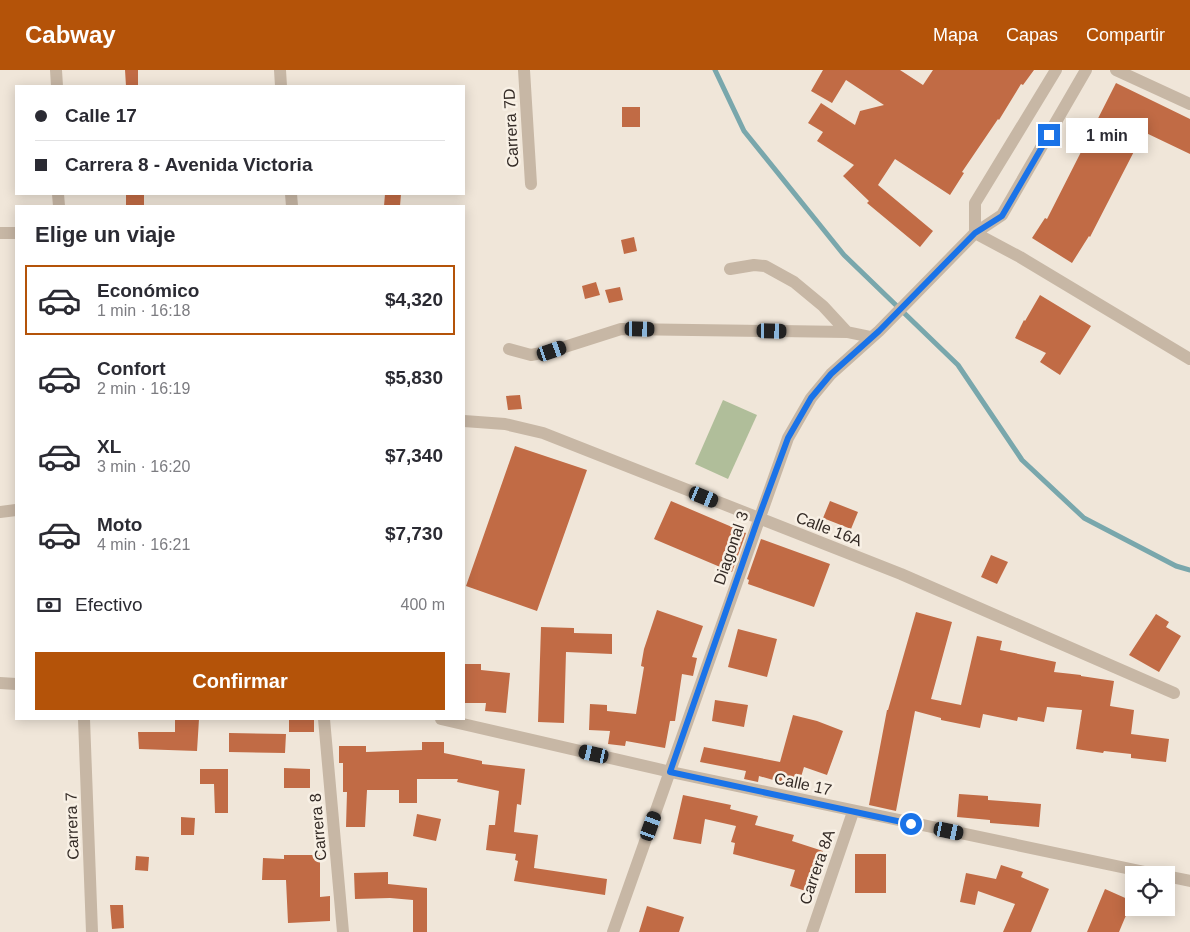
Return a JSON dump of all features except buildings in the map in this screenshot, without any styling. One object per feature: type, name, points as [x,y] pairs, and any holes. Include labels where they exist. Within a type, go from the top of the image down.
[{"type":"street","points":[[56,70],[57,85]]},
{"type":"street","points":[[280,70],[281,85]]},
{"type":"street","name":"Carrera 7D","points":[[524,70],[530,184]]},
{"type":"street","points":[[1056,70],[975,203],[975,233],[1020,257],[1190,358]]},
{"type":"street","name":"Diagonal 3","points":[[613,932],[788,438],[811,398],[831,374],[910,300],[975,233],[1002,216],[1086,70]]},
{"type":"street","points":[[1116,70],[1190,104]]},
{"type":"street","points":[[0,233],[15,233]]},
{"type":"street","points":[[730,269],[754,265],[765,266],[794,282],[823,306],[847,332]]},
{"type":"street","points":[[509,349],[531,354],[552,351],[621,329],[875,334]]},
{"type":"street","name":"Calle 16A","points":[[465,421],[505,424],[543,433],[900,574],[1174,693]]},
{"type":"street","points":[[0,512],[15,510]]},
{"type":"street","points":[[0,683],[15,684]]},
{"type":"street","name":"Carrera 7","points":[[84,720],[92,932]]},
{"type":"street","name":"Carrera 8","points":[[324,720],[343,932]]},
{"type":"street","name":"Calle 17","points":[[445,720],[853,812],[1125,868]]},
{"type":"street","name":"Carrera 8A","points":[[812,932],[853,812]]},
{"type":"street","points":[[1175,878],[1190,881]]},
{"type":"green space","points":[[723,400],[757,415],[728,479],[695,464]]},
{"type":"waterway","points":[[715,70],[744,131],[844,255],[958,365],[1022,460],[1084,518],[1176,566],[1190,570]]},
{"type":"route","points":[[911,824],[670,772],[788,438],[811,398],[831,374],[879,331],[975,233],[1002,216],[1049,135]]}]
